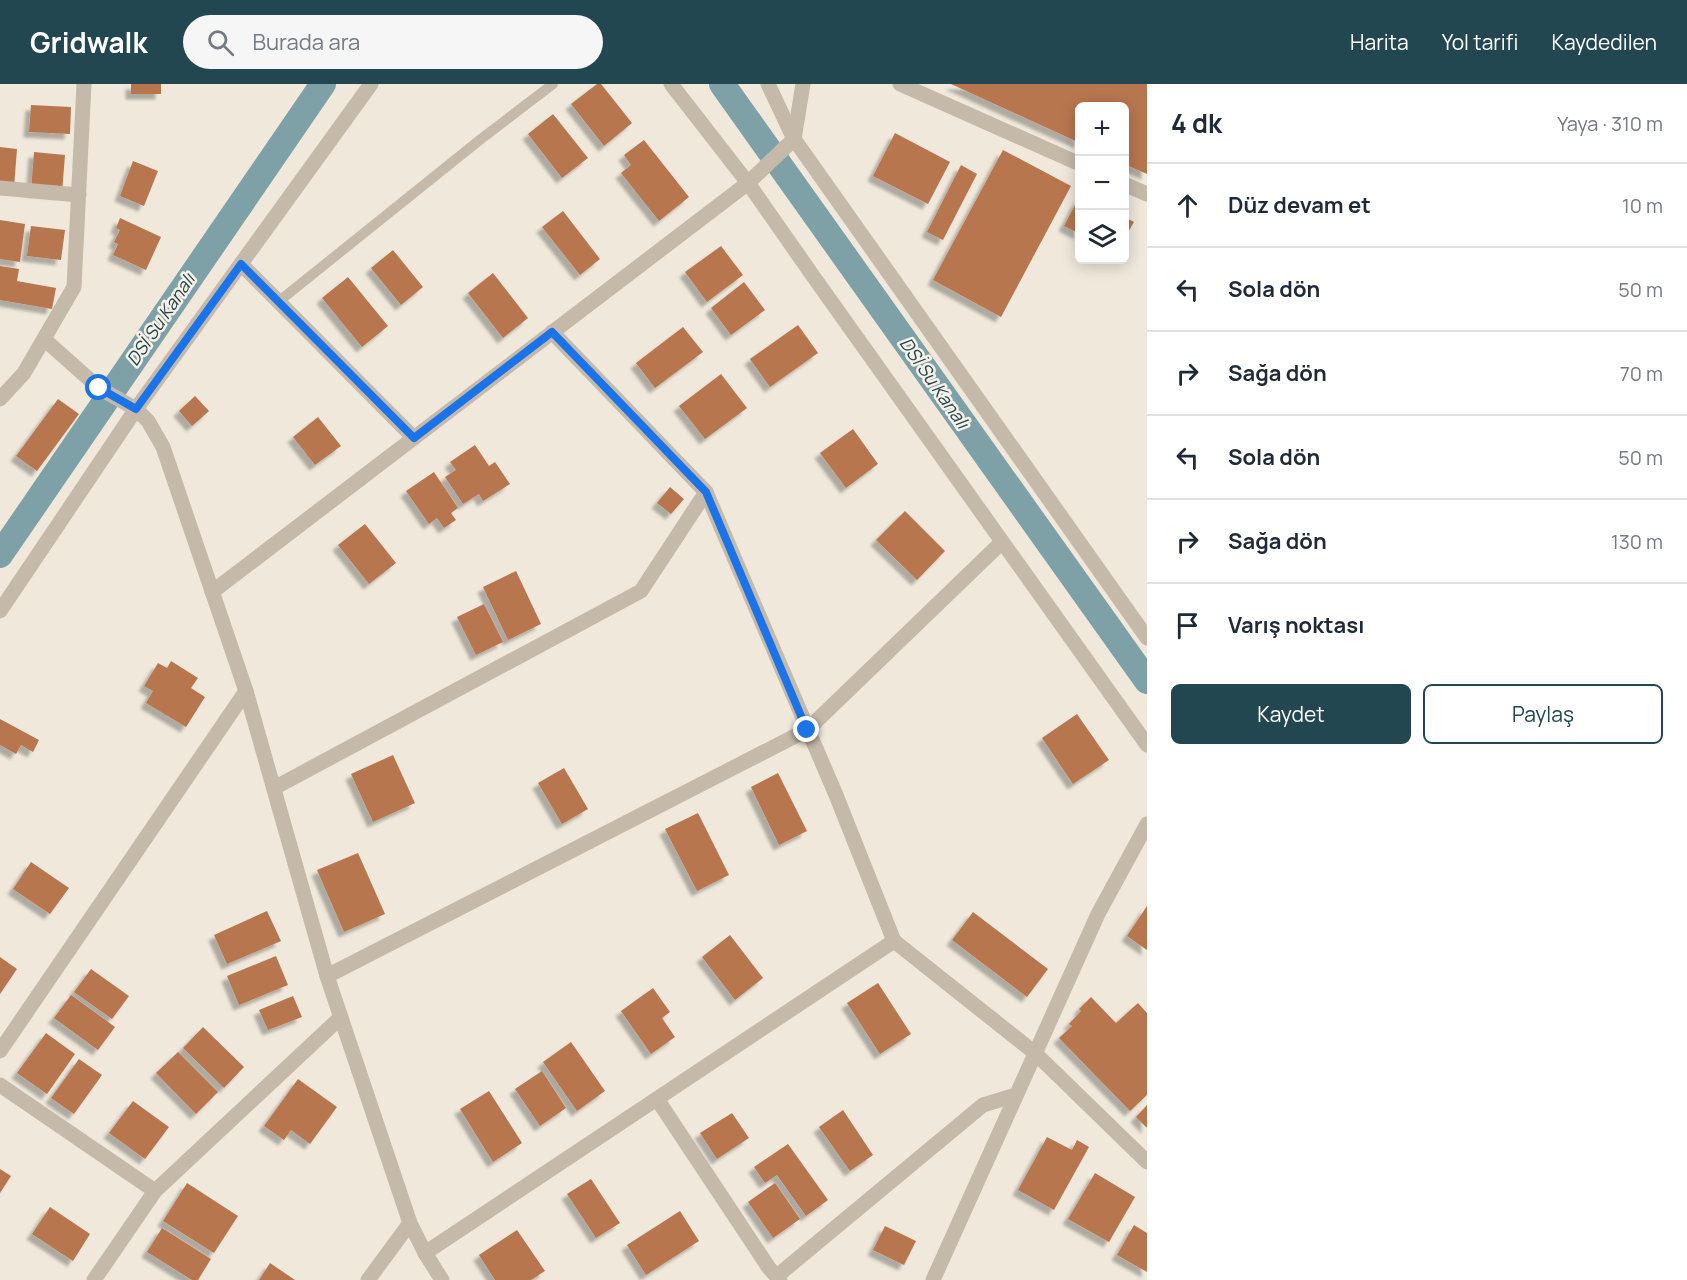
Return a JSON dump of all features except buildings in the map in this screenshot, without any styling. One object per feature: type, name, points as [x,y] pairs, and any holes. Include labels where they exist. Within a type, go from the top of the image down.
[{"type":"street","points":[[0,399],[24,373],[74,287],[84,84]]},
{"type":"street","points":[[0,610],[136,409],[371,84]]},
{"type":"street","points":[[671,84],[748,183],[1147,745]]},
{"type":"street","points":[[768,84],[794,139],[1147,638]]},
{"type":"street","points":[[212,592],[748,183],[794,139],[803,84]]},
{"type":"street","points":[[900,84],[1075,162]]},
{"type":"street","points":[[1129,186],[1147,194]]},
{"type":"street","points":[[0,188],[79,195]]},
{"type":"street","points":[[241,264],[414,438]]},
{"type":"street","points":[[552,332],[706,492],[836,795],[894,941],[1035,1053],[1147,1162]]},
{"type":"street","points":[[44,339],[99,388],[136,409],[148,421],[163,447],[246,691],[327,976],[410,1223],[442,1280]]},
{"type":"street","points":[[274,788],[641,591],[706,492]]},
{"type":"street","points":[[327,976],[807,730],[1002,542]]},
{"type":"street","points":[[0,1051],[246,691]]},
{"type":"street","points":[[933,1280],[1098,914],[1147,824]]},
{"type":"street","points":[[425,1252],[894,941]]},
{"type":"street","points":[[94,1280],[155,1191],[341,1017]]},
{"type":"street","points":[[0,1085],[155,1191]]},
{"type":"street","points":[[657,1099],[769,1268],[779,1278],[983,1106],[1016,1095]]},
{"type":"street","points":[[368,1280],[410,1223]]},
{"type":"lane","points":[[278,302],[553,84]]},
{"type":"waterway","name":"DSİ Su Kanalı","points":[[0,555],[323,84]]},
{"type":"waterway","name":"DSİ Su Kanalı","points":[[722,84],[1147,681]]},
{"type":"route","points":[[99,388],[136,409],[241,264],[414,438],[552,332],[706,492],[807,730]]}]
